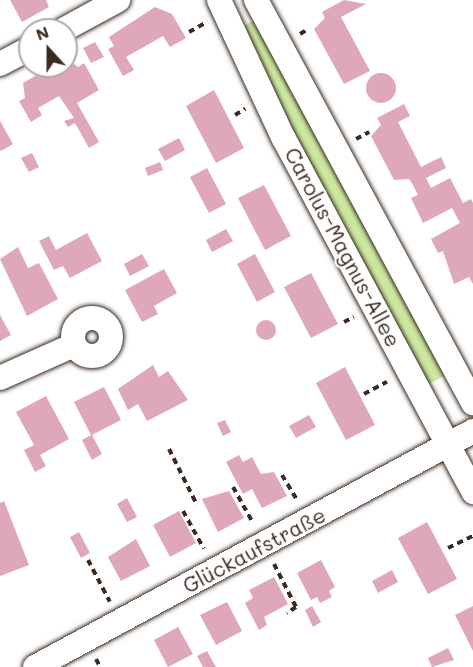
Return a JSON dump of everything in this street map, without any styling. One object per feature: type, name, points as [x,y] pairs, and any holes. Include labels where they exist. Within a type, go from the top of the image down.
[{"type":"street","points":[[78,22],[118,0]]},
{"type":"street","name":"Carolus-Magnus-Allee","points":[[219,0],[283,137],[473,492]]},
{"type":"street","name":"Carolus-Magnus-Allee","points":[[256,0],[473,403]]},
{"type":"street","points":[[0,64],[18,54]]},
{"type":"street","points":[[0,378],[74,345]]},
{"type":"street","name":"Glückaufstraße","points":[[35,667],[473,431]]},
{"type":"path","points":[[169,449],[197,505]]},
{"type":"path","points":[[233,487],[296,606],[287,613]]},
{"type":"path","points":[[183,510],[216,570]]},
{"type":"path","points":[[448,548],[473,536]]},
{"type":"path","points":[[88,560],[120,621]]},
{"type":"green space","points":[[255,20],[448,374],[425,386],[236,30]]},
{"type":"building","points":[[10,0],[46,0],[49,7],[29,18],[20,18]]},
{"type":"building","points":[[344,0],[366,4],[341,17],[370,71],[344,84],[314,29],[325,18],[322,12]]},
{"type":"building","points":[[155,7],[172,14],[186,38],[170,47],[163,36],[126,57],[134,70],[123,76],[108,49],[114,46],[109,37]]},
{"type":"building","points":[[95,42],[104,57],[91,63],[83,48]]},
{"type":"building","points":[[84,63],[99,90],[77,103],[99,142],[89,148],[75,123],[68,127],[64,121],[74,118],[59,96],[38,108],[42,115],[31,122],[19,101],[25,98],[23,83],[32,78],[78,78],[78,67]]},
{"type":"building","points":[[381,73],[387,74],[395,82],[395,94],[387,102],[381,103],[375,102],[367,94],[366,88],[367,82],[375,74]]},
{"type":"building","points":[[214,90],[244,148],[216,163],[186,106]]},
{"type":"building","points":[[404,104],[410,116],[398,122],[421,167],[441,157],[446,168],[426,178],[431,188],[450,178],[463,203],[471,199],[473,203],[473,284],[469,277],[454,284],[443,251],[438,253],[431,239],[460,223],[452,208],[423,223],[411,198],[418,195],[413,185],[409,179],[394,180],[371,136],[381,125],[377,118]]},
{"type":"building","points":[[0,121],[13,144],[1,151],[0,150]]},
{"type":"building","points":[[179,138],[185,150],[165,161],[158,149]]},
{"type":"building","points":[[32,153],[39,167],[29,172],[21,158]]},
{"type":"building","points":[[160,162],[163,170],[148,176],[145,168]]},
{"type":"building","points":[[207,168],[226,204],[209,213],[190,177]]},
{"type":"building","points":[[264,185],[291,236],[265,250],[238,198]]},
{"type":"building","points":[[226,229],[233,241],[212,252],[206,240]]},
{"type":"building","points":[[87,233],[102,261],[70,278],[63,266],[54,270],[39,241],[49,236],[56,250]]},
{"type":"building","points":[[18,247],[28,268],[39,263],[58,299],[27,316],[0,259]]},
{"type":"building","points":[[142,254],[149,266],[130,276],[124,264]]},
{"type":"building","points":[[255,254],[275,292],[257,302],[237,264]]},
{"type":"building","points":[[164,269],[177,293],[154,306],[158,314],[142,322],[125,290]]},
{"type":"building","points":[[311,273],[338,324],[311,338],[284,287]]},
{"type":"building","points":[[0,315],[11,335],[0,341]]},
{"type":"building","points":[[266,320],[273,323],[276,330],[273,337],[266,340],[259,337],[256,330],[259,323]]},
{"type":"building","points":[[153,365],[159,377],[168,371],[188,400],[147,421],[138,404],[128,410],[118,389]]},
{"type":"building","points":[[345,367],[375,425],[346,440],[316,383]]},
{"type":"building","points":[[104,387],[121,420],[92,435],[102,454],[92,460],[82,440],[91,435],[74,402]]},
{"type":"building","points":[[46,396],[69,439],[40,455],[46,466],[35,472],[24,450],[34,445],[16,412]]},
{"type":"building","points":[[309,415],[316,427],[296,438],[289,426]]},
{"type":"building","points":[[225,420],[231,432],[223,436],[217,423]]},
{"type":"building","points":[[239,455],[243,462],[252,457],[261,474],[274,472],[287,496],[262,508],[252,489],[243,494],[226,462]]},
{"type":"building","points":[[229,491],[244,518],[218,532],[202,499]]},
{"type":"building","points":[[127,498],[137,517],[127,522],[117,504]]},
{"type":"building","points":[[4,501],[29,565],[0,576],[0,503]]},
{"type":"building","points":[[179,511],[196,543],[170,557],[153,525]]},
{"type":"building","points":[[427,522],[457,579],[428,594],[398,538]]},
{"type":"building","points":[[79,532],[90,553],[81,558],[70,537]]},
{"type":"building","points":[[136,539],[150,566],[121,581],[108,557]]},
{"type":"building","points":[[321,560],[335,587],[329,591],[332,597],[320,603],[317,597],[311,600],[297,573]]},
{"type":"building","points":[[392,570],[398,582],[378,593],[372,581]]},
{"type":"building","points":[[274,577],[288,604],[264,617],[267,625],[259,630],[245,603],[253,598],[249,590]]},
{"type":"building","points":[[227,602],[242,631],[216,645],[200,615]]},
{"type":"building","points":[[312,606],[321,622],[313,627],[305,610]]},
{"type":"building","points":[[473,606],[473,651],[455,615]]},
{"type":"building","points":[[178,627],[193,654],[168,667],[154,640]]},
{"type":"building","points":[[448,648],[454,660],[432,667],[428,658]]},
{"type":"building","points":[[207,651],[216,667],[203,667],[197,656]]}]
